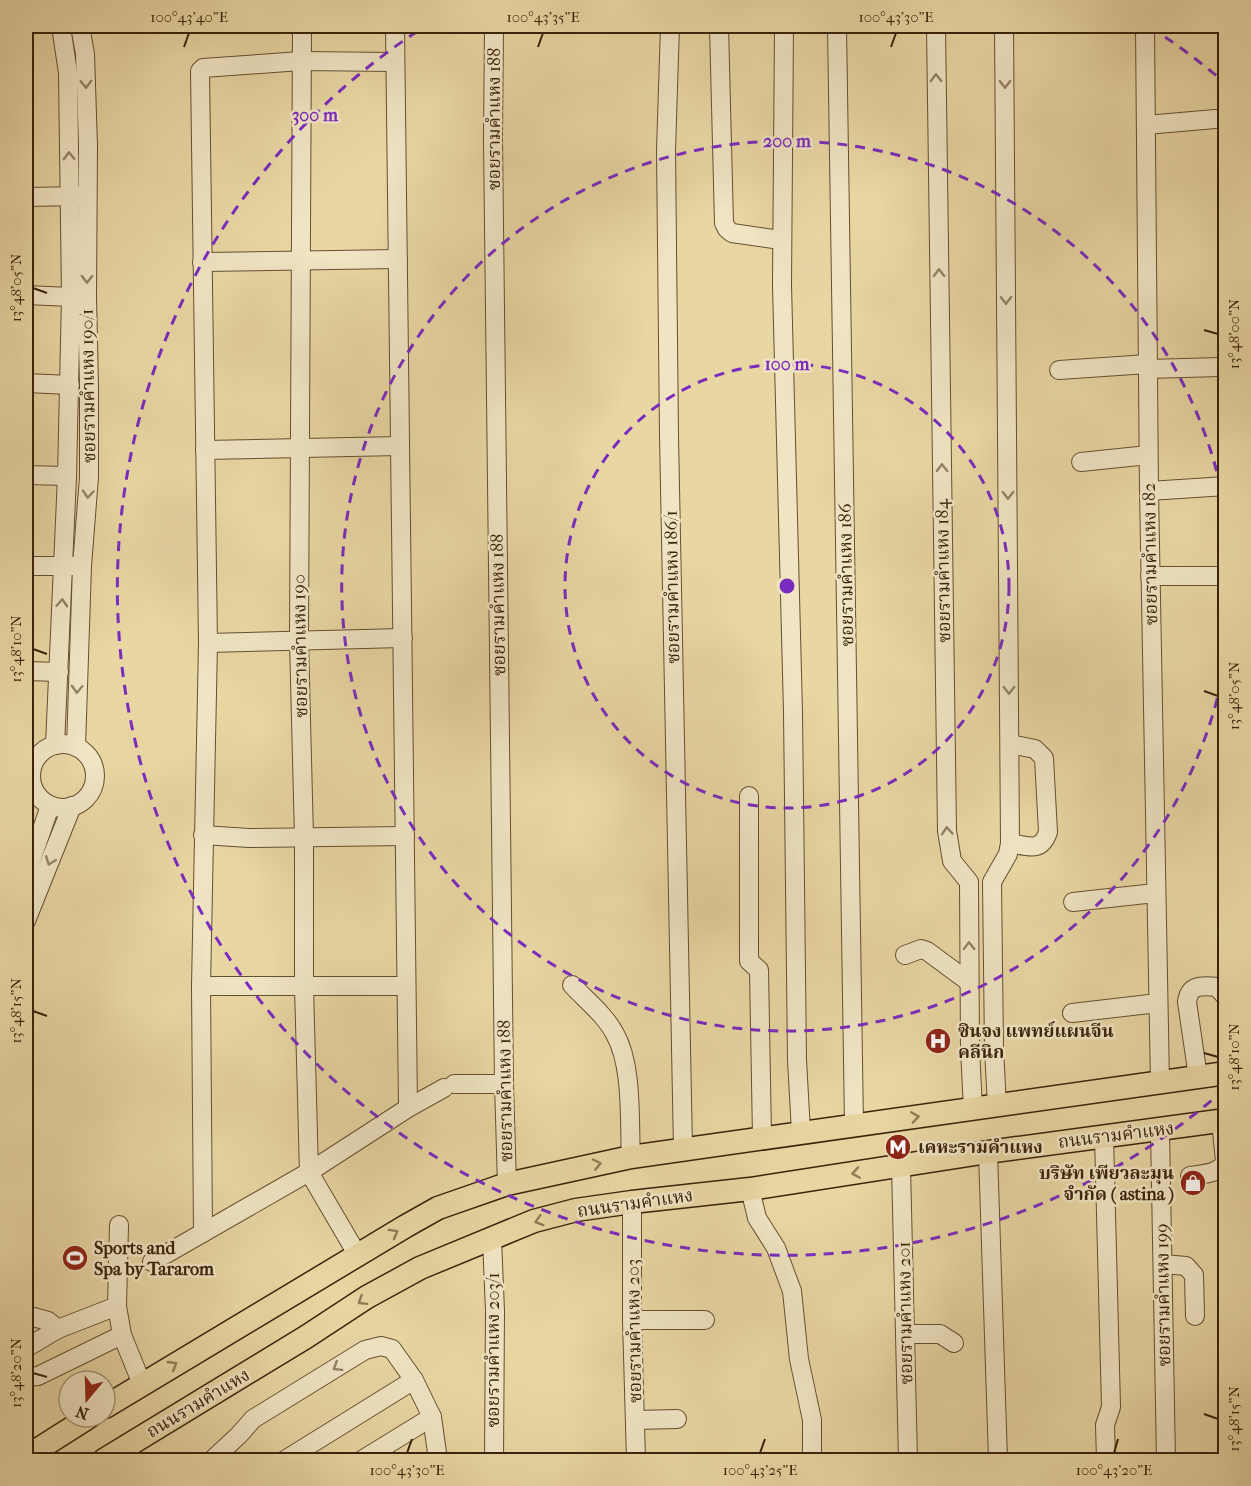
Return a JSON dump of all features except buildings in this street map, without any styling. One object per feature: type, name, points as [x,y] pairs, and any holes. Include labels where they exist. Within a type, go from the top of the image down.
[{"type":"main road","points":[[117,1400],[357,1254],[438,1209],[507,1184],[631,1157],[1226,1073]]},
{"type":"main road","name":"ถนนรามคำแหง","points":[[104,1461],[368,1297],[420,1268],[534,1221],[632,1202],[750,1189],[988,1152],[1223,1121]]},
{"type":"main road","points":[[26,1456],[70,1429]]},
{"type":"street","name":"ซอยรามคำแหง 190/1","points":[[55,745],[59,672],[73,566],[89,477],[90,385],[87,297],[79,196],[68,73],[61,26]]},
{"type":"street","name":"ซอยรามคำแหง 190/1","points":[[76,747],[73,566],[67,476],[71,297],[79,196],[85,54],[80,26]]},
{"type":"street","name":"ซอยรามคำแหง 190","points":[[302,26],[299,640],[309,1172],[357,1254]]},
{"type":"street","points":[[395,26],[408,1108]]},
{"type":"street","name":"ซอยรามคำแหง 188","points":[[494,26],[493,150],[507,1184]]},
{"type":"street","name":"ซอยรามคำแหง 186/1","points":[[670,26],[666,150],[669,424],[683,1149]]},
{"type":"street","points":[[719,26],[724,223],[732,233],[781,240]]},
{"type":"street","points":[[784,26],[781,240],[794,712],[797,1060],[801,1132]]},
{"type":"street","name":"ซอยรามคำแหง 186","points":[[837,26],[854,1125]]},
{"type":"street","name":"ซอยรามคำแหง 184","points":[[936,26],[947,831],[952,861],[969,882]]},
{"type":"street","points":[[997,1106],[992,882],[1001,868],[1010,843],[1004,26]]},
{"type":"street","name":"ซอยรามคำแหง 182","points":[[1145,26],[1148,455],[1160,1083]]},
{"type":"street","points":[[203,1233],[201,986],[208,643],[201,69],[301,61],[395,62]]},
{"type":"street","points":[[1146,125],[1215,118]]},
{"type":"street","points":[[26,197],[79,196]]},
{"type":"street","points":[[202,262],[398,259]]},
{"type":"street","points":[[26,295],[71,297]]},
{"type":"street","points":[[1059,370],[1220,367]]},
{"type":"street","points":[[26,383],[70,385]]},
{"type":"street","points":[[205,450],[400,446]]},
{"type":"street","points":[[1081,462],[1148,455]]},
{"type":"street","points":[[26,475],[67,476]]},
{"type":"street","points":[[1149,491],[1226,486]]},
{"type":"street","points":[[26,566],[73,566]]},
{"type":"street","points":[[1150,576],[1221,576]]},
{"type":"street","points":[[208,643],[403,638]]},
{"type":"street","points":[[26,671],[59,672]]},
{"type":"street","points":[[65,744],[76,747],[90,759],[95,778],[88,796],[63,809],[50,806],[35,790],[32,774],[36,759],[47,748],[55,745],[65,744]]},
{"type":"street","points":[[1010,744],[1035,749],[1044,758],[1047,832],[1045,841],[1035,847],[1010,843]]},
{"type":"street","points":[[749,796],[749,961],[759,970],[762,1137]]},
{"type":"street","points":[[26,875],[50,806]]},
{"type":"street","points":[[26,921],[72,806]]},
{"type":"street","points":[[203,836],[304,838],[405,836]]},
{"type":"street","points":[[973,1109],[969,882],[992,882]]},
{"type":"street","points":[[1073,902],[1155,893]]},
{"type":"street","points":[[905,955],[921,949],[927,951],[970,986],[993,989]]},
{"type":"street","points":[[1198,1077],[1187,1002],[1188,994],[1193,988],[1204,985],[1217,987],[1226,997]]},
{"type":"street","points":[[201,986],[247,988],[405,986]]},
{"type":"street","points":[[572,986],[615,1034],[623,1054],[627,1078],[631,1157]]},
{"type":"street","points":[[1072,1013],[1158,1003]]},
{"type":"street","points":[[152,1262],[309,1172],[408,1108],[449,1086],[504,1084]]},
{"type":"street","points":[[1190,1176],[1219,1170],[1224,1166],[1223,1121]]},
{"type":"street","name":"ซอยรามคำแหง 199","points":[[1160,1130],[1166,1461]]},
{"type":"street","points":[[1104,1136],[1111,1407],[1105,1425],[1106,1461]]},
{"type":"street","points":[[988,1152],[998,1461]]},
{"type":"street","name":"ซอยรามคำแหง 201","points":[[901,1166],[908,1461]]},
{"type":"street","points":[[750,1189],[757,1218],[776,1248],[792,1291],[799,1359],[812,1420],[812,1461]]},
{"type":"street","name":"ซอยรามคำแหง 203","points":[[632,1202],[632,1320],[636,1461]]},
{"type":"street","points":[[119,1225],[117,1306],[122,1335],[142,1384]]},
{"type":"street","name":"ซอยรามคำแหง 203/1","points":[[486,1241],[489,1311],[488,1460]]},
{"type":"street","points":[[1163,1264],[1186,1266],[1194,1275],[1196,1316]]},
{"type":"street","points":[[26,1348],[58,1329],[117,1306]]},
{"type":"street","points":[[26,1315],[48,1322],[58,1329]]},
{"type":"street","points":[[632,1320],[705,1320]]},
{"type":"street","points":[[906,1334],[940,1334],[954,1343]]},
{"type":"street","points":[[26,1377],[38,1376],[122,1335]]},
{"type":"street","points":[[212,1461],[253,1419],[365,1350],[381,1346],[392,1349],[414,1380],[432,1418],[434,1458]]},
{"type":"street","points":[[285,1461],[414,1380]]},
{"type":"street","points":[[362,1461],[432,1418]]},
{"type":"street","points":[[635,1420],[677,1419]]},
{"type":"place","name":"ซินจง แพทย์แผนจีน คลีนิก","points":[[938,1041]]},
{"type":"place","name":"เคหะรามคำแหง","points":[[898,1147]]},
{"type":"place","name":"บริษัท เพียวละมุน จำกัด ( astina )","points":[[1193,1183]]},
{"type":"place","name":"Sports and Spa by Tararom","points":[[75,1258]]}]
